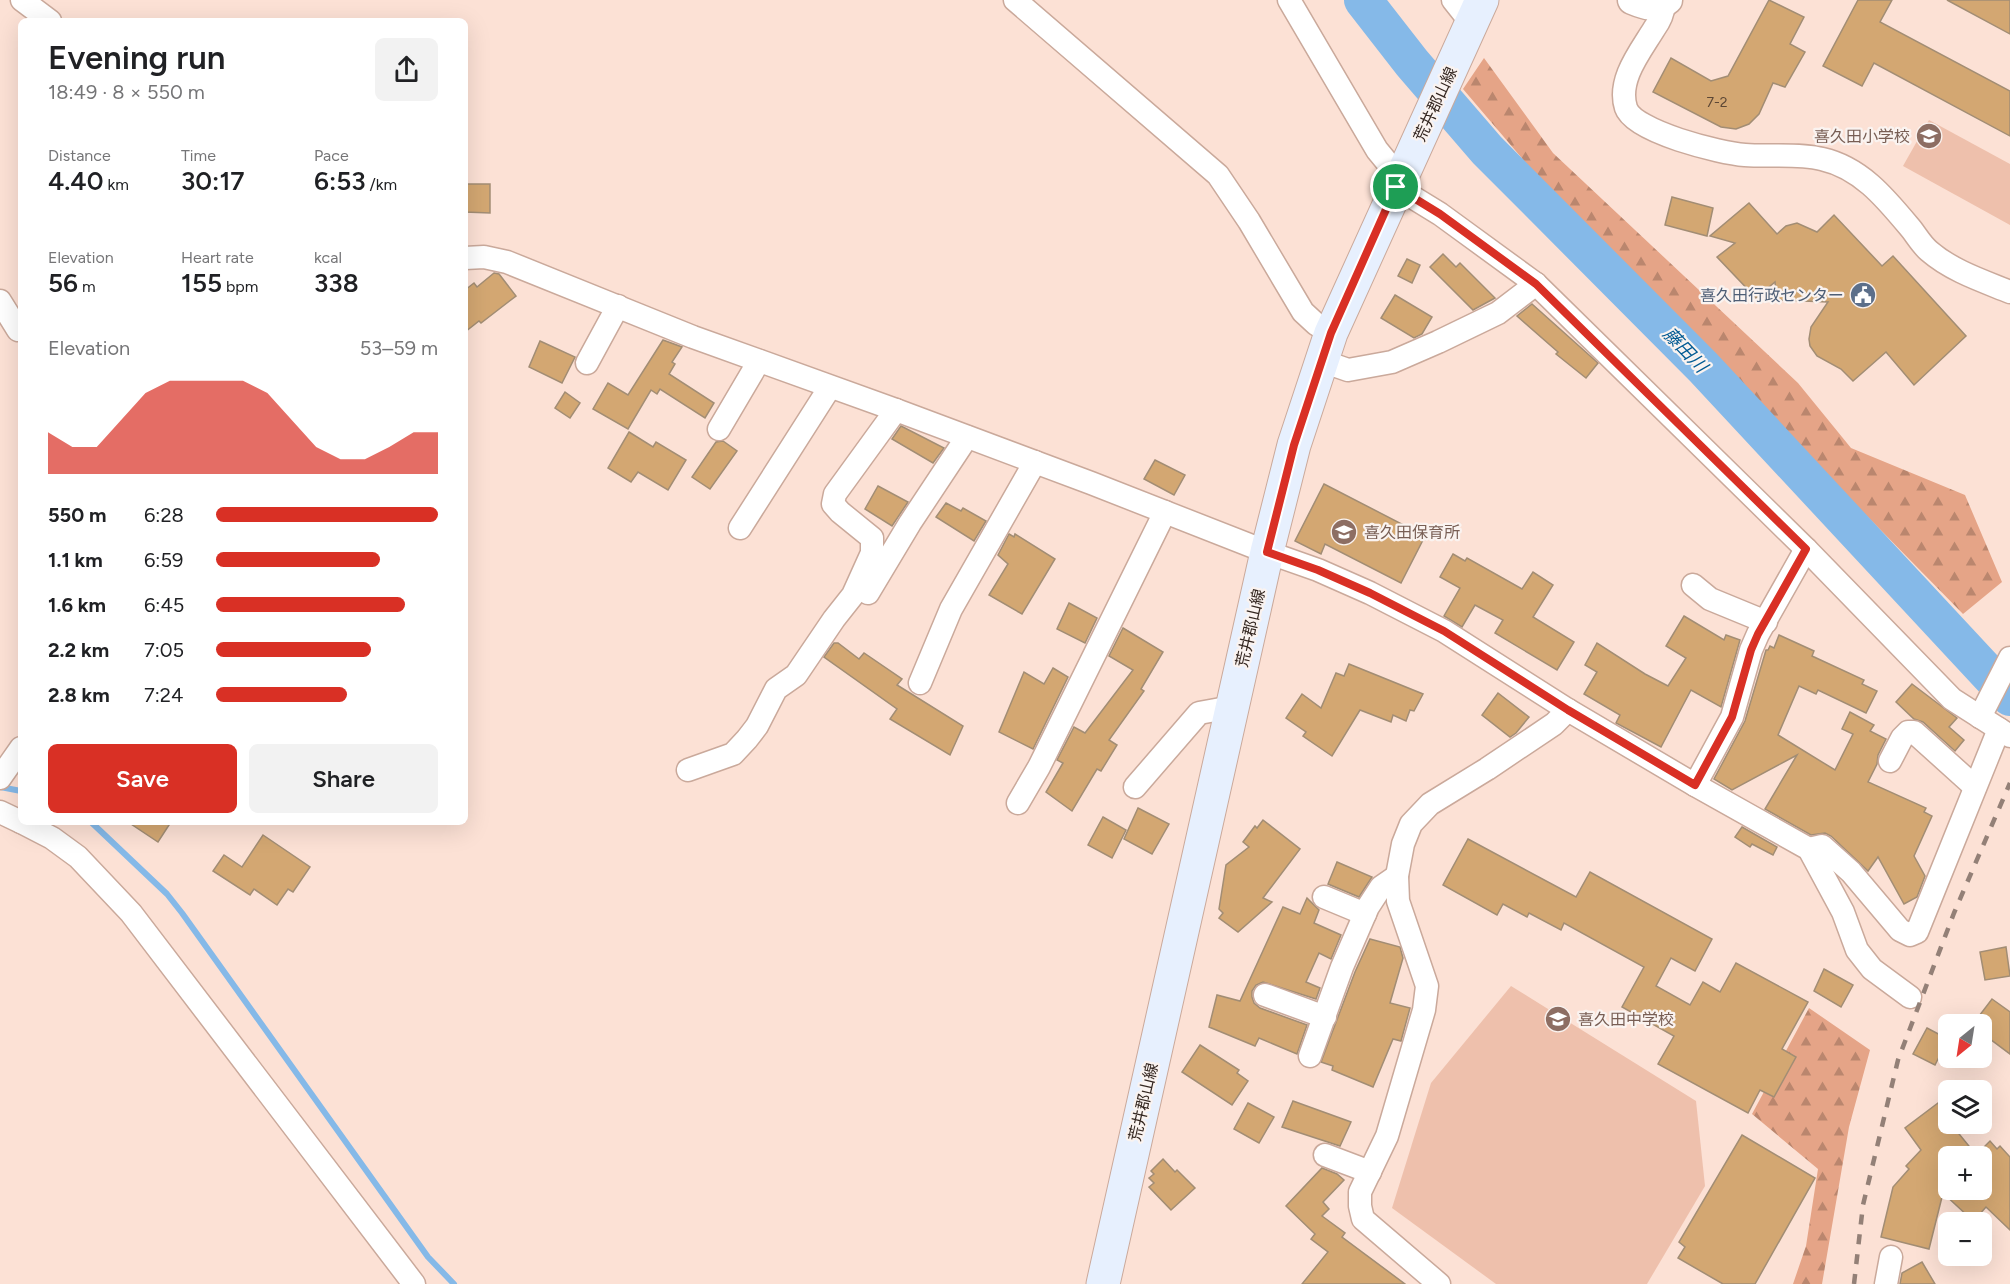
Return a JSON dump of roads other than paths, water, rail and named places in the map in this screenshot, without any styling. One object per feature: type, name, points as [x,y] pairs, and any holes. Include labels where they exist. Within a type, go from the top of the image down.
[{"type":"main road","name":"荒井郡山線","points":[[1103,1284],[1267,552],[1294,445],[1327,347],[1402,175],[1467,17]]},
{"type":"street","points":[[22,0],[46,18]]},
{"type":"street","points":[[1015,0],[1218,175],[1249,221],[1303,312],[1316,324],[1327,347],[1348,370],[1392,362],[1498,312],[1536,284]]},
{"type":"street","points":[[1289,0],[1377,150],[1440,214],[1536,284],[1806,549],[1952,699],[1996,727]]},
{"type":"street","points":[[1632,0],[1655,6],[1666,2]]},
{"type":"street","points":[[1666,2],[1660,19],[1623,85],[1626,108],[1630,116],[1660,134],[1734,154],[1803,156],[1822,159],[1844,167],[1861,176],[1881,193],[1923,246],[1932,253],[1960,271],[2010,292]]},
{"type":"street","points":[[468,258],[484,257],[507,262],[759,361],[896,410],[1318,570],[1370,593],[1444,631],[1568,710],[1809,849],[1843,912],[1857,950],[1872,969],[1910,996]]},
{"type":"street","points":[[0,301],[13,331]]},
{"type":"street","points":[[587,363],[618,306]]},
{"type":"street","points":[[718,429],[759,361]]},
{"type":"street","points":[[740,528],[830,387]]},
{"type":"street","points":[[688,770],[734,753],[757,726],[776,689],[796,675],[853,595],[872,553],[872,538],[833,504],[835,494],[896,410]]},
{"type":"street","points":[[859,607],[910,523],[967,437]]},
{"type":"street","points":[[920,683],[951,609],[1035,462]]},
{"type":"street","points":[[1018,803],[1039,767],[1165,512]]},
{"type":"street","points":[[1695,785],[1732,717],[1751,650],[1806,549]]},
{"type":"street","points":[[1693,585],[1710,599],[1766,622]]},
{"type":"street","points":[[1809,849],[1822,846],[1851,872],[1900,930],[1910,935],[1917,932],[1975,787],[1996,727],[2010,658]]},
{"type":"street","points":[[1135,787],[1199,713],[1232,706]]},
{"type":"street","points":[[1429,1281],[1363,1219],[1359,1199],[1360,1192],[1387,1136],[1424,1010],[1427,986],[1398,901],[1397,876],[1403,844],[1411,824],[1430,804],[1554,724],[1568,710]]},
{"type":"street","points":[[1890,761],[1902,738],[1908,732],[1914,732],[1975,787]]},
{"type":"street","points":[[0,778],[18,752]]},
{"type":"street","points":[[0,812],[18,821]]},
{"type":"street","points":[[27,825],[52,838],[78,856],[131,913],[414,1284]]},
{"type":"street","points":[[1310,1056],[1326,1017],[1342,967],[1365,914],[1381,887],[1397,876]]},
{"type":"street","points":[[1324,897],[1365,914]]},
{"type":"street","points":[[1265,995],[1326,1017]]},
{"type":"street","points":[[1325,1155],[1370,1172]]},
{"type":"street","points":[[1886,1284],[1891,1257]]},
{"type":"waterway","name":"藤田川","points":[[1363,0],[1412,63],[1487,150],[1703,367],[2010,697]]},
{"type":"waterway","points":[[0,787],[18,790]]},
{"type":"waterway","points":[[94,825],[167,894],[182,913],[428,1257],[454,1284]]},
{"type":"railway","points":[[1854,1284],[1863,1205],[1898,1060],[1954,913],[2010,783]]},
{"type":"place","name":"喜久田小学校","points":[[1929,136]]},
{"type":"place","name":"喜久田行政センター","points":[[1863,295]]},
{"type":"place","name":"喜久田保育所","points":[[1344,532]]},
{"type":"place","name":"喜久田中学校","points":[[1558,1019]]}]
